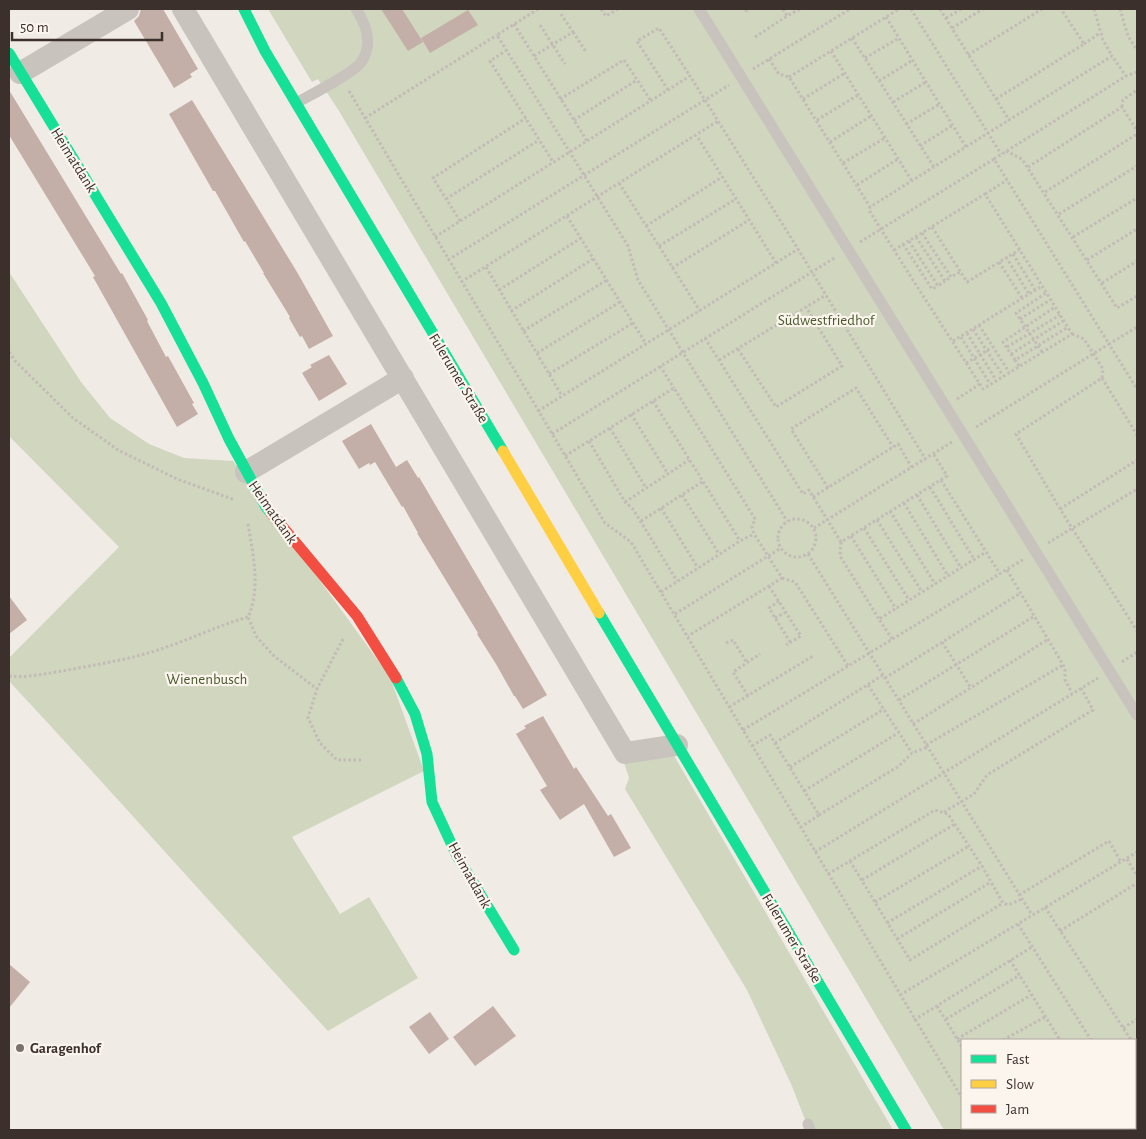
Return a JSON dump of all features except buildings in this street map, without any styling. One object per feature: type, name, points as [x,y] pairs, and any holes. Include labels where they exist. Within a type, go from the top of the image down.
[{"type":"main road","name":"Fulerumer Straße","points":[[244,9],[265,51],[906,1130]]},
{"type":"main road","name":"Heimatdank","points":[[9,53],[162,303],[246,472],[271,513],[357,616],[392,671],[415,714],[426,754],[432,802],[457,856],[514,950]]},
{"type":"street","points":[[20,73],[128,9]]},
{"type":"street","points":[[183,9],[625,753],[677,745]]},
{"type":"street","points":[[246,472],[403,378]]},
{"type":"lane","points":[[296,103],[362,62],[367,49],[367,34],[364,21],[356,9]]},
{"type":"lane","points":[[699,9],[1137,714]]},
{"type":"path","points":[[365,118],[538,9]]},
{"type":"path","points":[[601,9],[606,16],[618,9]]},
{"type":"path","points":[[745,11],[749,9]]},
{"type":"path","points":[[783,9],[788,16]]},
{"type":"path","points":[[755,37],[800,9]]},
{"type":"path","points":[[448,260],[850,9]]},
{"type":"path","points":[[790,78],[886,17],[892,11],[899,9]]},
{"type":"path","points":[[911,9],[1001,154]]},
{"type":"path","points":[[941,9],[1009,120]]},
{"type":"path","points":[[946,18],[961,9]]},
{"type":"path","points":[[952,28],[983,9]]},
{"type":"path","points":[[968,55],[1042,9]]},
{"type":"path","points":[[1061,9],[1084,44]]},
{"type":"path","points":[[1094,9],[1100,33],[1112,56],[1126,76]]},
{"type":"path","points":[[1120,9],[1128,36],[1137,50]]},
{"type":"path","points":[[561,14],[586,52]]},
{"type":"path","points":[[886,17],[966,147]]},
{"type":"path","points":[[514,24],[587,141]]},
{"type":"path","points":[[540,25],[565,64]]},
{"type":"path","points":[[668,90],[637,41],[659,28],[798,249],[926,460]]},
{"type":"path","points":[[534,56],[573,32]]},
{"type":"path","points":[[996,99],[1100,33]]},
{"type":"path","points":[[497,35],[628,246],[638,280],[787,521]]},
{"type":"path","points":[[852,38],[934,167]]},
{"type":"path","points":[[865,58],[899,38]]},
{"type":"path","points":[[507,50],[490,61],[553,162]]},
{"type":"path","points":[[831,51],[912,181]]},
{"type":"path","points":[[870,206],[1112,56]]},
{"type":"path","points":[[769,59],[779,74],[790,78],[870,206],[869,210],[983,389],[1072,334]]},
{"type":"path","points":[[560,99],[624,60],[651,101]]},
{"type":"path","points":[[879,81],[913,60]]},
{"type":"path","points":[[552,434],[1126,76],[1137,72]]},
{"type":"path","points":[[803,99],[845,74]]},
{"type":"path","points":[[435,237],[690,76]]},
{"type":"path","points":[[340,77],[605,523],[631,542],[675,614],[961,1096]]},
{"type":"path","points":[[574,120],[637,80]]},
{"type":"path","points":[[893,102],[926,82]]},
{"type":"path","points":[[1045,192],[1137,133],[1122,107],[1123,100],[1137,90]]},
{"type":"path","points":[[816,120],[858,95]]},
{"type":"path","points":[[906,124],[940,104]]},
{"type":"path","points":[[1028,167],[1122,107]]},
{"type":"path","points":[[830,142],[871,116]]},
{"type":"path","points":[[460,221],[433,178],[526,118]]},
{"type":"path","points":[[461,282],[697,136],[718,121]]},
{"type":"path","points":[[920,146],[953,125]]},
{"type":"path","points":[[697,136],[776,263]]},
{"type":"path","points":[[843,163],[885,138]]},
{"type":"path","points":[[446,199],[539,140]]},
{"type":"path","points":[[1006,151],[1022,159],[1028,167],[1117,308],[1137,296]]},
{"type":"path","points":[[857,185],[898,159]]},
{"type":"path","points":[[994,159],[1137,389]]},
{"type":"path","points":[[1059,214],[1137,166]]},
{"type":"path","points":[[646,226],[722,178]]},
{"type":"path","points":[[894,250],[1007,180]]},
{"type":"path","points":[[619,183],[700,311]]},
{"type":"path","points":[[985,194],[1072,334],[1084,339],[1094,354],[1102,368],[1102,378],[1137,435]]},
{"type":"path","points":[[1073,237],[1137,198]]},
{"type":"path","points":[[659,246],[736,199]]},
{"type":"path","points":[[567,216],[646,344]]},
{"type":"path","points":[[672,268],[749,220]]},
{"type":"path","points":[[932,227],[967,282],[1019,250]]},
{"type":"path","points":[[1087,260],[1137,230]]},
{"type":"path","points":[[922,233],[951,277]]},
{"type":"path","points":[[916,237],[945,281]]},
{"type":"path","points":[[499,290],[581,238]]},
{"type":"path","points":[[909,241],[938,286]]},
{"type":"path","points":[[903,244],[932,289],[960,272]]},
{"type":"path","points":[[538,411],[798,249]]},
{"type":"path","points":[[1012,254],[1035,290]]},
{"type":"path","points":[[1006,257],[1028,294]]},
{"type":"path","points":[[511,310],[594,259]]},
{"type":"path","points":[[1102,283],[1137,261]]},
{"type":"path","points":[[999,262],[1022,298]]},
{"type":"path","points":[[486,267],[562,396]]},
{"type":"path","points":[[523,331],[606,280]]},
{"type":"path","points":[[953,342],[1042,286]]},
{"type":"path","points":[[1042,352],[1016,313],[1046,293]]},
{"type":"path","points":[[719,360],[826,295]]},
{"type":"path","points":[[1020,319],[1050,300]]},
{"type":"path","points":[[537,354],[620,302]]},
{"type":"path","points":[[738,348],[776,407],[842,366],[806,307]]},
{"type":"path","points":[[1019,366],[1003,342],[1055,307]]},
{"type":"path","points":[[1006,347],[1060,315]]},
{"type":"path","points":[[1011,354],[1064,321]]},
{"type":"path","points":[[549,374],[633,323]]},
{"type":"path","points":[[979,325],[1009,372]]},
{"type":"path","points":[[1015,360],[1068,327]]},
{"type":"path","points":[[814,528],[1137,327]]},
{"type":"path","points":[[973,329],[1003,376]]},
{"type":"path","points":[[967,333],[996,380]]},
{"type":"path","points":[[960,337],[990,384]]},
{"type":"path","points":[[705,338],[803,494],[809,490],[841,542],[840,556],[892,639]]},
{"type":"path","points":[[966,363],[992,347]]},
{"type":"path","points":[[9,352],[15,361],[73,418],[118,450],[177,479],[231,499],[242,501]]},
{"type":"path","points":[[660,366],[755,519],[752,527],[754,534],[782,578],[794,582],[848,666]]},
{"type":"path","points":[[1102,378],[1016,434],[1060,509],[1137,631]]},
{"type":"path","points":[[945,406],[980,384]]},
{"type":"path","points":[[565,456],[674,388]]},
{"type":"path","points":[[828,488],[791,429],[856,388],[893,447]]},
{"type":"path","points":[[653,401],[740,541]]},
{"type":"path","points":[[632,414],[668,474]]},
{"type":"path","points":[[610,428],[646,488]]},
{"type":"path","points":[[589,442],[625,502],[633,509],[678,581]]},
{"type":"path","points":[[813,497],[898,444],[912,468]]},
{"type":"path","points":[[841,542],[947,476],[934,455]]},
{"type":"path","points":[[625,502],[689,460]]},
{"type":"path","points":[[1060,509],[1137,460]]},
{"type":"path","points":[[941,480],[1000,574]]},
{"type":"path","points":[[641,521],[702,482]]},
{"type":"path","points":[[930,487],[974,560]]},
{"type":"path","points":[[743,730],[1137,489]]},
{"type":"path","points":[[682,495],[719,554]]},
{"type":"path","points":[[917,495],[961,568]]},
{"type":"path","points":[[904,503],[948,576]]},
{"type":"path","points":[[661,508],[698,568]]},
{"type":"path","points":[[890,512],[935,584]]},
{"type":"path","points":[[799,518],[810,523],[814,528],[817,539],[808,554],[796,557],[785,553],[781,548],[778,536],[787,521],[799,518]]},
{"type":"path","points":[[248,519],[255,576],[255,596],[248,617],[256,636],[274,656],[317,688]]},
{"type":"path","points":[[877,520],[922,592]]},
{"type":"path","points":[[864,528],[909,600]]},
{"type":"path","points":[[661,592],[719,554],[754,534]]},
{"type":"path","points":[[850,536],[896,609]]},
{"type":"path","points":[[675,614],[781,548]]},
{"type":"path","points":[[879,619],[986,552]]},
{"type":"path","points":[[808,554],[1032,915]]},
{"type":"path","points":[[1006,570],[1065,668],[1065,680],[1072,693]]},
{"type":"path","points":[[688,636],[782,578]]},
{"type":"path","points":[[769,586],[801,636],[786,645]]},
{"type":"path","points":[[775,744],[868,685],[1020,594]]},
{"type":"path","points":[[779,601],[769,608],[790,642]]},
{"type":"path","points":[[775,618],[786,612]]},
{"type":"path","points":[[357,616],[317,688],[308,718],[320,743],[337,760],[363,760]]},
{"type":"path","points":[[9,676],[22,677],[135,657],[182,642],[224,624],[248,617]]},
{"type":"path","points":[[899,700],[1033,617]]},
{"type":"path","points":[[726,643],[733,640],[747,663]]},
{"type":"path","points":[[913,724],[1047,640]]},
{"type":"path","points":[[942,642],[971,688]]},
{"type":"path","points":[[815,852],[1137,652]]},
{"type":"path","points":[[748,696],[733,672],[760,654]]},
{"type":"path","points":[[730,707],[813,656]]},
{"type":"path","points":[[800,827],[899,766],[912,753],[927,746],[1063,665]]},
{"type":"path","points":[[868,685],[912,753]]},
{"type":"path","points":[[944,812],[974,794],[987,775],[1093,710],[1081,688]]},
{"type":"path","points":[[790,767],[884,709]]},
{"type":"path","points":[[804,791],[898,732]]},
{"type":"path","points":[[752,746],[770,735],[819,815]]},
{"type":"path","points":[[828,874],[931,810],[935,810],[948,814],[1004,904]]},
{"type":"path","points":[[862,880],[954,824]]},
{"type":"path","points":[[1019,894],[1109,842],[1121,862]]},
{"type":"path","points":[[875,902],[969,846]]},
{"type":"path","points":[[900,995],[1137,852]]},
{"type":"path","points":[[1127,859],[1137,876]]},
{"type":"path","points":[[850,861],[910,960],[1004,904],[1008,905],[1022,900]]},
{"type":"path","points":[[887,923],[982,866]]},
{"type":"path","points":[[897,939],[991,882]]},
{"type":"path","points":[[1060,931],[1137,884]]},
{"type":"path","points":[[1046,908],[1129,1039]]},
{"type":"path","points":[[1018,924],[1090,1039]]},
{"type":"path","points":[[914,1020],[1032,947]]},
{"type":"path","points":[[1010,960],[1059,1039]]},
{"type":"path","points":[[946,1019],[1020,975]]},
{"type":"path","points":[[957,1039],[1031,995]]},
{"type":"path","points":[[938,1006],[961,1045]]},
{"type":"path","points":[[1005,1039],[1045,1016]]},
{"type":"path","points":[[1123,1028],[1137,1019]]},
{"type":"path","points":[[1111,1130],[1117,1129]]},
{"type":"green space","name":"Südwestfriedhof","points":[[268,9],[1137,9],[1137,1130],[944,1130],[339,111],[318,79],[312,82]]},
{"type":"green space","name":"Wienenbusch","points":[[9,272],[81,382],[110,418],[149,444],[184,458],[233,461],[390,677],[424,771],[292,837],[340,914],[369,897],[418,978],[328,1031],[9,681],[9,658],[119,547],[9,436]]},
{"type":"green space","points":[[670,749],[893,1130],[809,1130],[792,1086],[747,990],[625,789],[629,778],[622,756]]},
{"type":"traffic: fast","points":[[244,9],[265,51],[503,451]]},
{"type":"traffic: fast","points":[[9,53],[161,303],[203,383],[229,439],[271,513]]},
{"type":"traffic: fast","points":[[599,613],[906,1130]]},
{"type":"traffic: fast","points":[[396,678],[415,714],[427,754],[432,802],[457,856],[514,950]]},
{"type":"traffic: slow","points":[[503,451],[599,613]]},
{"type":"traffic: jam","points":[[271,513],[357,616],[396,678]]},
{"type":"place","name":"Garagenhof","points":[[20,1048]]}]
